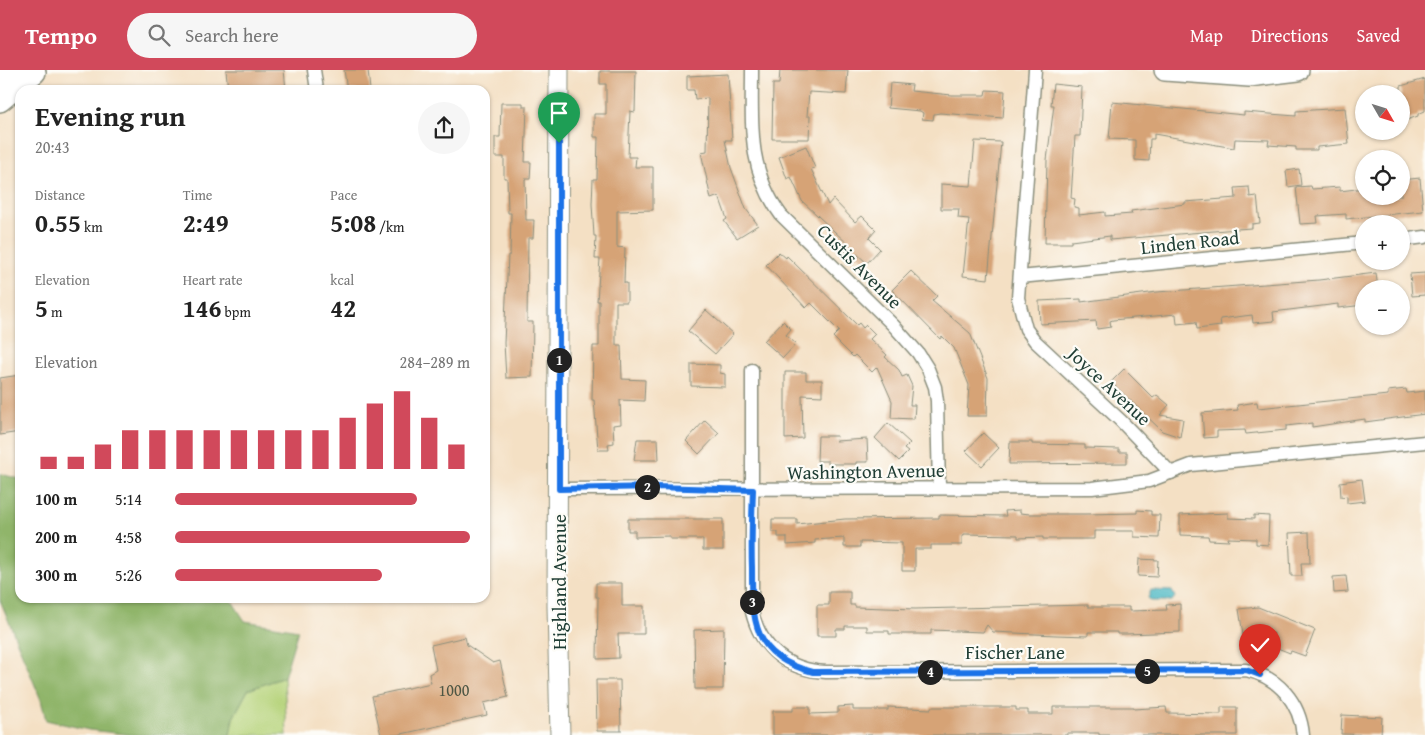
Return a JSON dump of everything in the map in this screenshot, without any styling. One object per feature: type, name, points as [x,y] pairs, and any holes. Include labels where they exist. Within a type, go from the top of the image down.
[{"type":"main road","points":[[1165,70],[1250,76],[1298,70]]},
{"type":"main road","points":[[0,79],[39,71]]},
{"type":"main road","points":[[21,85],[39,71]]},
{"type":"main road","points":[[0,101],[15,89]]},
{"type":"street","points":[[314,70],[316,85]]},
{"type":"street","name":"Highland Avenue","points":[[560,70],[557,606],[560,735]]},
{"type":"street","name":"Custis Avenue","points":[[752,70],[754,153],[759,176],[770,200],[781,214],[893,325],[918,353],[932,376],[937,408],[939,488]]},
{"type":"street","name":"Joyce Avenue","points":[[1035,70],[1024,198],[1020,277],[1019,307],[1026,329],[1171,473]]},
{"type":"street","points":[[1410,239],[1425,237]]},
{"type":"street","name":"Linden Road","points":[[1020,277],[1355,244]]},
{"type":"street","name":"Fischer Lane","points":[[752,370],[752,595],[754,621],[760,636],[772,651],[794,666],[813,672],[1248,671],[1274,682],[1292,699],[1300,714],[1303,735]]},
{"type":"street","points":[[1171,473],[1199,464],[1425,442]]},
{"type":"street","name":"Washington Avenue","points":[[559,489],[655,487],[753,490],[1106,487],[1149,481],[1171,473]]},
{"type":"green space","points":[[0,474],[15,478],[15,603],[233,603],[245,621],[298,630],[284,677],[248,690],[233,718],[230,735],[134,735],[89,730],[46,720],[41,700],[0,600]]},
{"type":"green space","points":[[284,677],[287,735],[230,735],[233,718],[248,690]]},
{"type":"water","points":[[1151,590],[1172,591],[1175,597],[1172,601],[1151,601],[1148,598]]},
{"type":"building","points":[[226,70],[284,70],[286,85],[228,85]]},
{"type":"building","points":[[344,70],[368,70],[370,85],[346,85]]},
{"type":"building","points":[[780,70],[848,70],[846,94],[809,92],[807,116],[810,116],[809,139],[772,139],[773,84],[779,84]]},
{"type":"building","points":[[600,71],[636,71],[635,112],[630,111],[628,157],[636,157],[635,167],[653,167],[653,210],[617,211],[617,247],[625,248],[624,283],[627,283],[627,302],[616,302],[616,345],[621,345],[622,379],[645,380],[644,401],[620,400],[621,424],[613,425],[614,443],[608,444],[609,450],[598,450],[594,400],[592,400],[593,346],[599,346],[599,301],[597,301],[600,259],[595,259],[596,236],[594,236],[592,204],[593,179],[597,179],[598,137],[594,137],[594,114],[606,114],[606,84],[600,84]]},
{"type":"building","points":[[728,74],[732,140],[725,140],[731,168],[746,209],[758,225],[737,238],[724,221],[727,219],[719,196],[711,199],[701,152],[707,151],[708,98],[695,99],[694,90],[687,90],[687,76]]},
{"type":"building","points":[[1425,79],[1425,111],[1410,119],[1410,85],[1404,85]]},
{"type":"building","points":[[890,83],[912,85],[911,91],[952,95],[985,95],[986,90],[1005,91],[1003,118],[940,113],[934,114],[933,120],[922,119],[923,113],[920,111],[888,108]]},
{"type":"building","points":[[1053,84],[1082,87],[1080,136],[1075,136],[1071,198],[1075,199],[1074,207],[1079,208],[1079,215],[1105,212],[1105,216],[1132,214],[1131,211],[1185,204],[1185,202],[1236,198],[1235,188],[1249,187],[1250,197],[1257,196],[1260,223],[1252,224],[1252,228],[1110,240],[1110,236],[1071,241],[1071,243],[1045,243],[1047,160],[1054,105],[1051,105]]},
{"type":"building","points":[[1112,102],[1244,115],[1244,112],[1296,116],[1296,111],[1345,108],[1349,144],[1317,147],[1317,150],[1296,150],[1296,147],[1268,145],[1269,140],[1235,139],[1234,148],[1154,134],[1154,139],[1150,139],[1149,161],[1135,160],[1135,140],[1109,139]]},
{"type":"building","points":[[501,103],[523,103],[523,107],[527,107],[525,162],[531,162],[530,179],[525,179],[526,220],[534,220],[533,238],[528,238],[527,322],[533,322],[532,377],[506,378],[504,343],[511,213],[508,213],[504,157],[495,157],[495,137],[500,137]]},
{"type":"building","points":[[975,141],[1001,142],[988,279],[963,276],[969,219],[958,218],[959,209],[941,209],[941,184],[971,186]]},
{"type":"building","points":[[806,146],[815,168],[811,169],[828,205],[833,199],[855,222],[862,216],[876,230],[869,238],[880,249],[867,263],[857,254],[853,258],[845,251],[850,246],[802,201],[791,177],[787,179],[779,157]]},
{"type":"building","points":[[1299,169],[1301,185],[1288,187],[1286,171]]},
{"type":"building","points":[[1420,178],[1423,211],[1384,215],[1355,215],[1355,218],[1346,219],[1346,214],[1317,216],[1318,223],[1300,224],[1296,187],[1311,186],[1312,189],[1340,187],[1340,191],[1355,189],[1355,205],[1410,205],[1410,179]]},
{"type":"building","points":[[779,252],[786,258],[787,256],[857,325],[859,323],[863,328],[866,325],[875,334],[870,339],[887,355],[885,357],[899,370],[902,377],[907,375],[912,386],[910,405],[915,405],[914,419],[891,418],[892,401],[877,367],[872,372],[855,355],[853,357],[833,337],[839,331],[811,303],[806,308],[766,265]]},
{"type":"building","points":[[911,271],[937,296],[932,301],[970,333],[988,378],[987,416],[967,416],[969,385],[954,348],[942,336],[940,339],[892,290]]},
{"type":"building","points":[[1376,273],[1377,280],[1355,280],[1355,306],[1338,308],[1338,304],[1273,312],[1274,321],[1253,323],[1252,315],[1220,319],[1221,326],[1197,329],[1196,322],[1177,324],[1176,314],[1113,320],[1110,321],[1111,327],[1097,329],[1096,321],[1040,324],[1039,301],[1081,299],[1081,302],[1157,292],[1319,280]]},
{"type":"building","points":[[1425,273],[1425,295],[1412,296],[1410,274]]},
{"type":"building","points":[[706,310],[733,334],[715,354],[688,331]]},
{"type":"building","points":[[783,321],[791,329],[786,335],[796,344],[783,358],[764,341]]},
{"type":"building","points":[[691,364],[720,365],[720,373],[725,374],[725,387],[691,386]]},
{"type":"building","points":[[1124,369],[1153,398],[1157,395],[1169,405],[1160,415],[1183,419],[1180,437],[1162,431],[1111,382]]},
{"type":"building","points":[[785,372],[806,372],[806,380],[822,380],[822,396],[802,395],[803,438],[785,439]]},
{"type":"building","points":[[15,376],[15,433],[0,435],[0,378]]},
{"type":"building","points":[[1406,389],[1407,393],[1425,391],[1425,414],[1365,422],[1365,419],[1312,427],[1312,423],[1286,426],[1286,430],[1246,434],[1245,430],[1217,431],[1217,437],[1204,438],[1202,413],[1238,410],[1237,405],[1257,402],[1258,408],[1388,395],[1388,391]]},
{"type":"building","points":[[705,420],[719,433],[699,454],[686,441]]},
{"type":"building","points":[[888,423],[910,443],[904,449],[908,452],[899,461],[875,438]]},
{"type":"building","points":[[983,433],[999,448],[982,466],[966,451]]},
{"type":"building","points":[[818,436],[837,436],[836,441],[867,439],[868,462],[828,464],[828,461],[817,461]]},
{"type":"building","points":[[637,439],[658,439],[659,460],[634,460]]},
{"type":"building","points":[[1010,442],[1085,445],[1085,448],[1119,449],[1119,452],[1127,452],[1127,463],[1009,464]]},
{"type":"building","points":[[1362,479],[1365,501],[1347,503],[1347,496],[1341,497],[1340,482]]},
{"type":"building","points":[[1020,510],[1020,513],[1030,514],[1137,513],[1137,510],[1151,511],[1151,515],[1160,515],[1159,538],[1134,537],[1134,531],[1094,531],[1094,539],[1043,539],[1043,537],[1018,538],[1018,535],[964,534],[962,536],[962,545],[931,545],[931,549],[915,549],[915,571],[902,571],[902,543],[860,542],[860,547],[844,547],[844,538],[815,540],[815,543],[787,545],[787,537],[778,537],[778,532],[772,532],[772,519],[797,519],[797,524],[845,519],[939,518],[939,515],[1006,516],[1005,511]]},
{"type":"building","points":[[1228,513],[1228,518],[1254,519],[1254,515],[1269,516],[1268,545],[1256,544],[1256,539],[1228,538],[1229,541],[1209,540],[1208,536],[1180,535],[1180,515]]},
{"type":"building","points":[[628,519],[723,519],[723,550],[703,550],[703,539],[670,539],[670,536],[635,537],[635,531],[628,531]]},
{"type":"building","points":[[1309,532],[1310,563],[1301,563],[1302,576],[1291,576],[1289,533]]},
{"type":"building","points":[[1139,559],[1158,560],[1157,577],[1138,576]]},
{"type":"building","points":[[1346,576],[1348,592],[1334,593],[1333,577]]},
{"type":"building","points":[[596,583],[622,583],[622,606],[644,606],[644,634],[618,634],[619,658],[597,659],[598,597],[596,597]]},
{"type":"building","points":[[829,592],[850,592],[850,605],[855,605],[855,607],[915,609],[1088,605],[1088,607],[1129,607],[1129,611],[1167,610],[1166,605],[1180,604],[1180,632],[1117,634],[1117,632],[1088,632],[1088,636],[1056,635],[993,632],[987,625],[983,632],[931,630],[931,634],[889,634],[889,631],[867,631],[867,626],[845,626],[845,629],[836,629],[836,636],[817,636],[817,605],[829,605]]},
{"type":"building","points":[[1258,607],[1315,630],[1305,656],[1291,651],[1290,653],[1270,645],[1274,633],[1244,641],[1239,609]]},
{"type":"building","points":[[724,629],[723,689],[695,689],[694,630]]},
{"type":"building","points":[[465,637],[467,645],[493,663],[500,661],[508,697],[484,703],[487,715],[397,735],[381,735],[372,696],[431,683],[429,674],[436,670],[431,645]]},
{"type":"building","points":[[596,680],[620,680],[621,731],[597,731]]},
{"type":"building","points":[[853,706],[853,710],[888,710],[888,707],[931,709],[931,707],[1016,707],[1016,710],[1028,710],[1028,714],[1053,714],[1053,707],[1134,707],[1134,709],[1166,707],[1167,713],[1221,714],[1221,707],[1237,707],[1237,735],[1099,735],[1099,733],[1067,733],[1067,735],[773,735],[773,711],[793,711],[793,707],[810,707],[810,714],[838,713],[838,707]]},
{"type":"building","points":[[1342,715],[1382,717],[1381,735],[1341,734]]},
{"type":"route","points":[[559,143],[559,489],[655,487],[753,490],[751,525],[752,612],[760,636],[772,651],[786,662],[813,672],[1246,670],[1260,675]]}]
